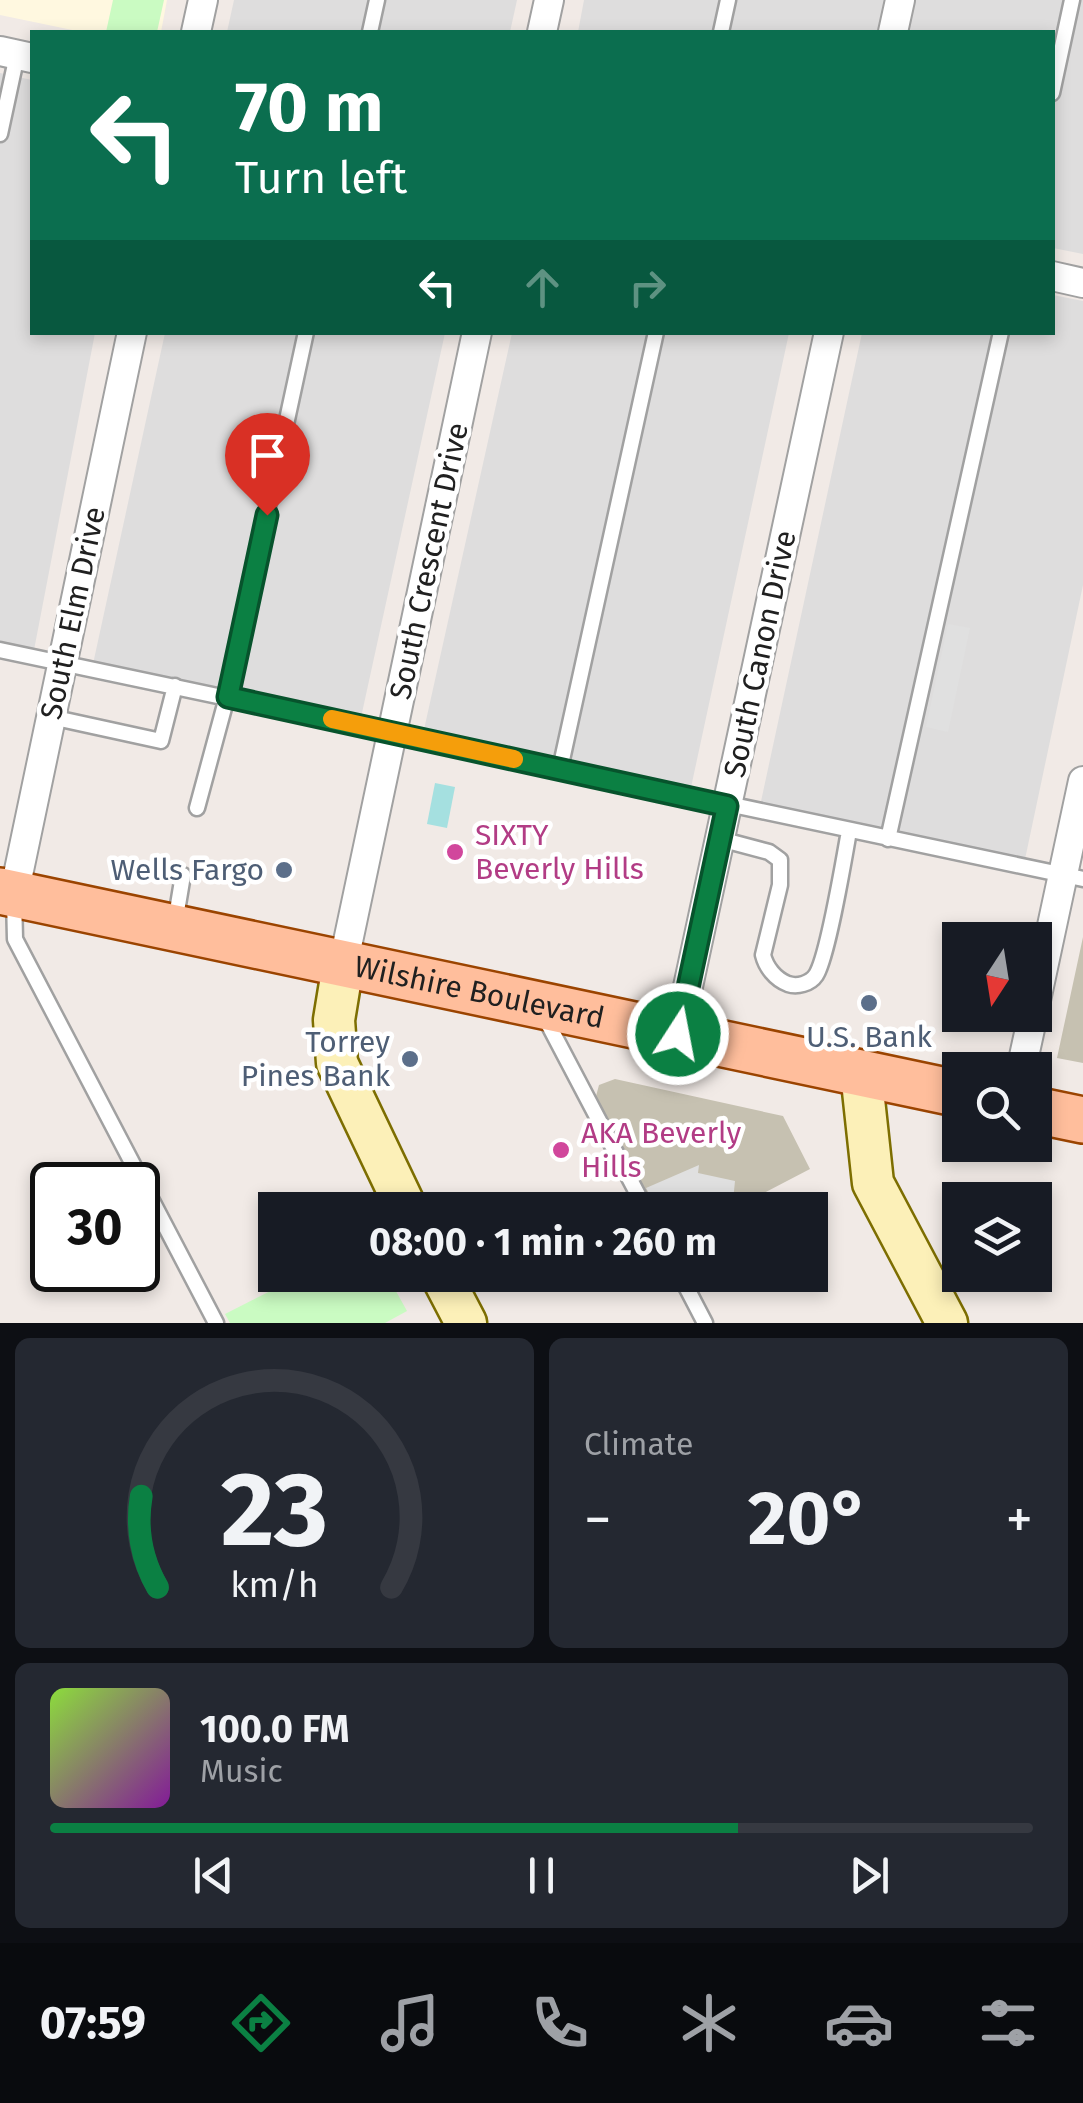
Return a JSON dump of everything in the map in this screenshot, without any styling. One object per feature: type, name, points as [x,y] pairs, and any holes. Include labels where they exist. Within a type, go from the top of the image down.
[{"type":"main road","name":"Wilshire Boulevard","points":[[7,892],[942,1090]]},
{"type":"main road","points":[[1052,1114],[1083,1120]]},
{"type":"street","points":[[196,30],[202,0]]},
{"type":"street","points":[[542,30],[548,0]]},
{"type":"street","points":[[893,30],[900,0]]},
{"type":"street","points":[[1055,277],[1083,283]]},
{"type":"street","name":"South Elm Drive","points":[[7,892],[64,662],[131,335]]},
{"type":"street","name":"South Crescent Drive","points":[[343,966],[476,335]]},
{"type":"street","name":"South Canon Drive","points":[[678,1034],[828,335]]},
{"type":"street","points":[[1052,948],[1073,877],[1083,781]]},
{"type":"street","points":[[343,966],[334,1020],[337,1064],[398,1192]]},
{"type":"street","points":[[861,1072],[873,1183],[947,1323]]},
{"type":"street","points":[[450,1292],[466,1323]]},
{"type":"lane","points":[[370,30],[377,0]]},
{"type":"lane","points":[[721,30],[728,0]]},
{"type":"lane","points":[[1055,79],[1072,0]]},
{"type":"lane","points":[[0,134],[16,55]]},
{"type":"lane","points":[[197,808],[228,697],[305,335]]},
{"type":"lane","points":[[560,769],[655,335]]},
{"type":"lane","points":[[888,839],[1000,335]]},
{"type":"lane","points":[[0,650],[1073,877]]},
{"type":"lane","points":[[51,717],[161,742],[175,686]]},
{"type":"lane","points":[[720,839],[768,852],[780,860],[780,884],[763,956],[775,976],[789,984],[803,984],[815,977],[849,830]]},
{"type":"lane","points":[[174,928],[184,875]]},
{"type":"lane","points":[[7,892],[16,939],[216,1323]]},
{"type":"lane","points":[[537,1002],[637,1192]]},
{"type":"lane","points":[[689,1292],[705,1323]]},
{"type":"shaded area","points":[[0,0],[167,0],[161,30],[72,30],[0,15]]},
{"type":"shaded area","points":[[234,0],[517,0],[510,30],[227,30]]},
{"type":"shaded area","points":[[584,0],[1083,0],[1083,254],[1055,248],[1055,30],[578,30]]},
{"type":"shaded area","points":[[0,73],[30,80],[30,335],[95,335],[34,650],[0,642]]},
{"type":"shaded area","points":[[1055,295],[1083,301],[1083,585],[1024,864],[760,806],[862,335],[1055,335]]},
{"type":"shaded area","points":[[165,335],[445,335],[360,722],[93,664]]},
{"type":"shaded area","points":[[512,335],[789,335],[690,792],[423,734]]},
{"type":"shaded area","points":[[948,624],[970,628],[948,732],[926,727]]},
{"type":"shaded area","points":[[1083,937],[1083,1063],[1057,1058]]},
{"type":"shaded area","points":[[615,1079],[783,1116],[810,1169],[766,1192],[645,1192],[595,1100],[599,1085]]},
{"type":"shaded area","points":[[699,1165],[698,1173],[735,1181],[734,1192],[648,1192],[646,1188]]},
{"type":"green space","points":[[113,0],[164,0],[157,30],[106,30]]},
{"type":"green space","points":[[268,1292],[396,1292],[407,1311],[385,1323],[230,1323],[225,1314]]},
{"type":"water","points":[[435,783],[455,787],[447,828],[427,824]]},
{"type":"slow traffic","points":[[332,719],[514,759]]},
{"type":"place","name":"SIXTY Beverly Hills","points":[[455,852]]},
{"type":"place","name":"Wells Fargo","points":[[284,870]]},
{"type":"place","name":"U.S. Bank","points":[[869,1003]]},
{"type":"place","name":"Torrey Pines Bank","points":[[410,1059]]},
{"type":"place","name":"AKA Beverly Hills","points":[[561,1150]]},
{"type":"route","points":[[267,515],[228,697],[727,806],[678,1034]]}]
